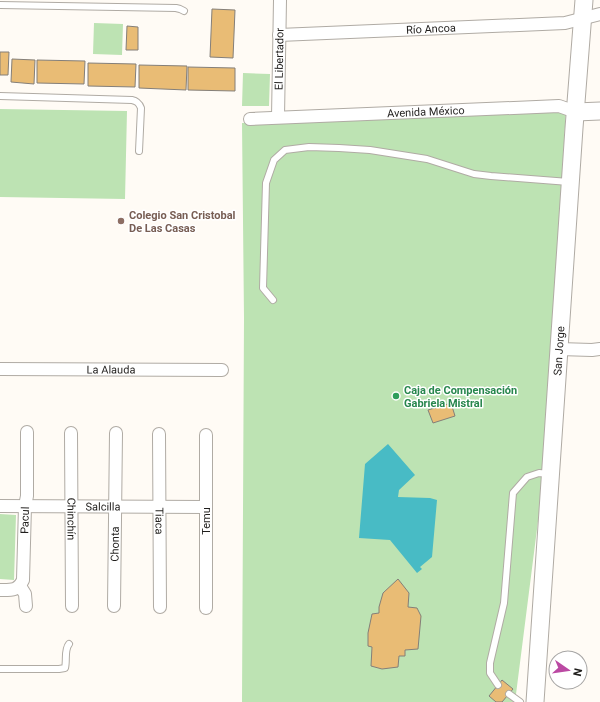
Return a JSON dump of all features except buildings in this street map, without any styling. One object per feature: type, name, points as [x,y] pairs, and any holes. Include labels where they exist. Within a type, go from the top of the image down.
[{"type":"street","name":"El Libertador","points":[[278,117],[280,0]]},
{"type":"street","name":"San Jorge","points":[[535,702],[584,0]]},
{"type":"street","name":"Río Ancoa","points":[[279,35],[565,23],[600,14]]},
{"type":"street","name":"Avenida México","points":[[250,118],[559,106],[576,112],[600,111]]},
{"type":"street","points":[[559,349],[600,349]]},
{"type":"street","name":"La Alauda","points":[[0,369],[222,370]]},
{"type":"street","name":"Pacul","points":[[26,606],[26,597],[20,586],[23,580],[25,506],[27,496],[27,432]]},
{"type":"street","name":"Chinchín","points":[[71,433],[72,606]]},
{"type":"street","name":"Chonta","points":[[114,606],[116,434]]},
{"type":"street","name":"Tiaca","points":[[159,434],[160,607]]},
{"type":"street","name":"Temu","points":[[206,435],[206,608]]},
{"type":"street","name":"Salcilla","points":[[0,506],[206,507]]},
{"type":"street","points":[[0,590],[13,590],[20,586]]},
{"type":"lane","points":[[0,5],[180,8],[184,11]]},
{"type":"lane","points":[[0,96],[136,101],[141,108],[139,151]]},
{"type":"lane","points":[[273,300],[263,288],[266,183],[274,160],[285,150],[309,147],[370,150],[427,159],[474,174],[571,182]]},
{"type":"lane","points":[[498,685],[490,673],[490,664],[504,603],[513,494],[527,477],[540,474],[551,474]]},
{"type":"lane","points":[[0,669],[65,668],[66,648],[69,644]]},
{"type":"lane","points":[[509,694],[520,702]]},
{"type":"green space","points":[[94,23],[123,24],[122,55],[93,54]]},
{"type":"green space","points":[[243,73],[270,74],[269,106],[242,106]]},
{"type":"green space","points":[[0,109],[127,111],[125,199],[0,197]]},
{"type":"green space","name":"Caja de Compensación Gabriela Mistral","points":[[566,110],[544,474],[515,702],[242,702],[244,318],[242,123]]},
{"type":"green space","points":[[0,514],[16,515],[14,580],[0,579]]},
{"type":"water","points":[[388,444],[415,475],[399,490],[398,497],[430,498],[437,500],[432,557],[420,567],[422,569],[417,573],[390,540],[359,538],[365,464]]},
{"type":"place","name":"Colegio San Cristobal De Las Casas","points":[[121,221]]},
{"type":"place","name":"Caja de Compensación Gabriela Mistral","points":[[396,396]]}]
